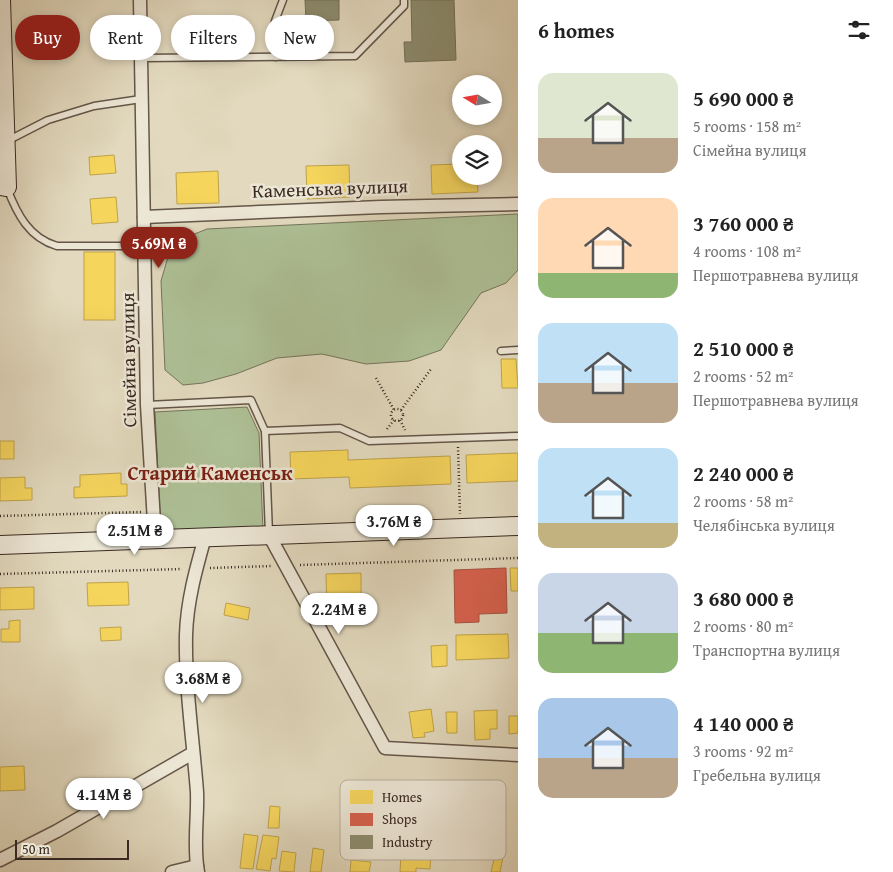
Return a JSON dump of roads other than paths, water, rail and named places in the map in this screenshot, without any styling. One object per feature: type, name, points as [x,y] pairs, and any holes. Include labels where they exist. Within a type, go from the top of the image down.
[{"type":"street","points":[[1,0],[6,142],[4,186]]},
{"type":"street","name":"Сімейна вулиця","points":[[140,0],[140,15]]},
{"type":"street","name":"Сімейна вулиця","points":[[141,60],[147,405],[155,539]]},
{"type":"street","name":"Каменська вулиця","points":[[144,217],[381,207],[518,204]]},
{"type":"street","points":[[0,545],[518,526]]},
{"type":"street","points":[[269,535],[385,748],[518,756]]},
{"type":"street","points":[[172,872],[197,869],[197,794],[186,666],[186,633],[189,600],[205,537]]},
{"type":"street","points":[[0,860],[57,831],[193,753]]},
{"type":"lane","points":[[277,15],[283,0]]},
{"type":"lane","points":[[334,56],[355,56],[404,6],[404,0]]},
{"type":"lane","points":[[161,58],[265,57]]},
{"type":"lane","points":[[6,142],[48,120],[94,106],[141,99]]},
{"type":"lane","points":[[4,186],[17,212],[36,236],[46,243],[57,246],[144,246]]},
{"type":"lane","points":[[501,351],[518,350]]},
{"type":"lane","points":[[147,405],[251,400],[266,431],[269,535]]},
{"type":"lane","points":[[266,431],[340,428],[369,441],[518,436]]},
{"type":"district","name":"Старий Каменськ","points":[[210,472]]}]
